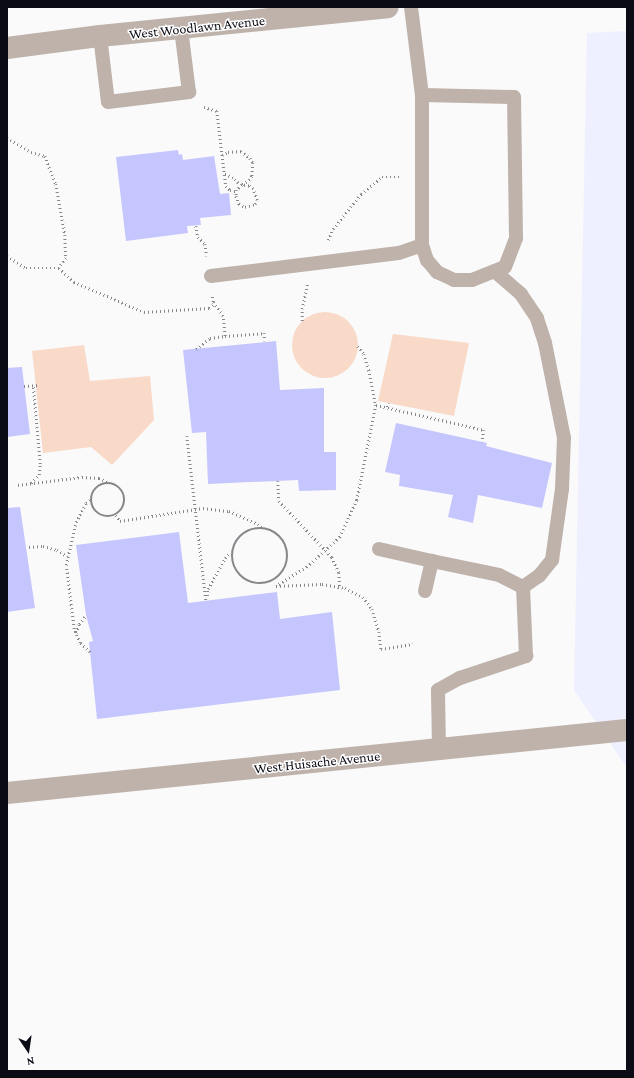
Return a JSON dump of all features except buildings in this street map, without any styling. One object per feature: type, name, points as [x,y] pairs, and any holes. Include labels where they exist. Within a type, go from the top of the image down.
[{"type":"street","name":"West Woodlawn Avenue","points":[[7,48],[100,36],[388,7]]},
{"type":"street","name":"West Huisache Avenue","points":[[7,793],[627,730]]},
{"type":"lane","points":[[411,7],[422,95],[422,246],[428,260],[437,272],[454,280],[472,280],[496,272],[505,267],[516,238],[514,97],[422,95]]},
{"type":"lane","points":[[100,36],[108,102],[189,92],[181,29]]},
{"type":"lane","points":[[211,276],[399,253],[422,246]]},
{"type":"lane","points":[[496,272],[521,294],[537,318],[545,343],[564,438],[562,489],[552,560],[539,576],[523,587]]},
{"type":"lane","points":[[378,549],[499,575],[523,587]]},
{"type":"lane","points":[[426,591],[432,561]]},
{"type":"lane","points":[[439,749],[438,690],[460,678],[526,656],[523,587]]},
{"type":"path","points":[[204,107],[217,111],[226,186],[230,190],[237,192]]},
{"type":"path","points":[[7,138],[31,152],[45,156],[53,177],[65,235],[66,258],[59,268]]},
{"type":"path","points":[[222,155],[228,152],[241,151],[250,158],[253,163],[252,176],[250,180],[242,185],[237,190],[236,196],[239,204],[244,207],[255,204],[257,200],[253,189],[242,185],[224,174]]},
{"type":"path","points":[[302,321],[302,308],[314,264],[333,229],[361,194],[382,177],[422,178]]},
{"type":"path","points":[[7,256],[26,268],[59,268],[74,282],[144,312],[208,308],[214,304]]},
{"type":"path","points":[[225,336],[264,333],[265,341]]},
{"type":"path","points":[[358,346],[364,354],[369,370],[376,405],[357,500],[340,537],[307,567],[276,586],[322,584],[340,587],[363,598],[372,609],[379,632],[381,649],[413,644]]},
{"type":"path","points":[[31,483],[39,474],[40,464],[33,385]]},
{"type":"path","points":[[24,386],[40,385]]},
{"type":"path","points":[[387,407],[388,403]]},
{"type":"path","points":[[376,405],[484,430],[482,442]]},
{"type":"path","points":[[187,436],[206,601],[208,589],[225,558],[231,552]]},
{"type":"path","points":[[18,485],[82,477],[99,478],[120,488],[125,498],[123,509],[116,515],[108,517],[94,510],[90,498]]},
{"type":"path","points":[[278,481],[279,501],[332,557],[339,573],[340,587]]},
{"type":"path","points":[[90,652],[80,644],[76,634],[68,588],[66,565],[76,522],[86,503],[92,493],[100,485],[110,483]]},
{"type":"path","points":[[116,515],[120,521],[196,509],[229,511],[258,524],[275,533],[282,539],[286,547],[287,564],[282,574],[268,583],[259,585],[249,583],[241,578],[231,561],[231,552],[234,542],[241,535],[249,530],[263,528]]},
{"type":"path","points":[[29,547],[43,546],[57,550],[68,557]]},
{"type":"path","points":[[282,574],[287,578]]},
{"type":"path","points":[[76,634],[79,624],[86,615]]},
{"type":"shaded area","points":[[627,31],[627,768],[574,690],[587,33]]},
{"type":"shaded area","points":[[325,312],[338,314],[353,327],[356,332],[358,345],[356,358],[343,373],[338,376],[325,378],[312,376],[297,363],[294,358],[292,345],[294,332],[307,317],[312,314]]},
{"type":"shaded area","points":[[393,334],[469,343],[454,416],[378,401]]},
{"type":"shaded area","points":[[84,345],[90,381],[150,376],[154,420],[112,465],[91,447],[43,453],[32,351]]}]
